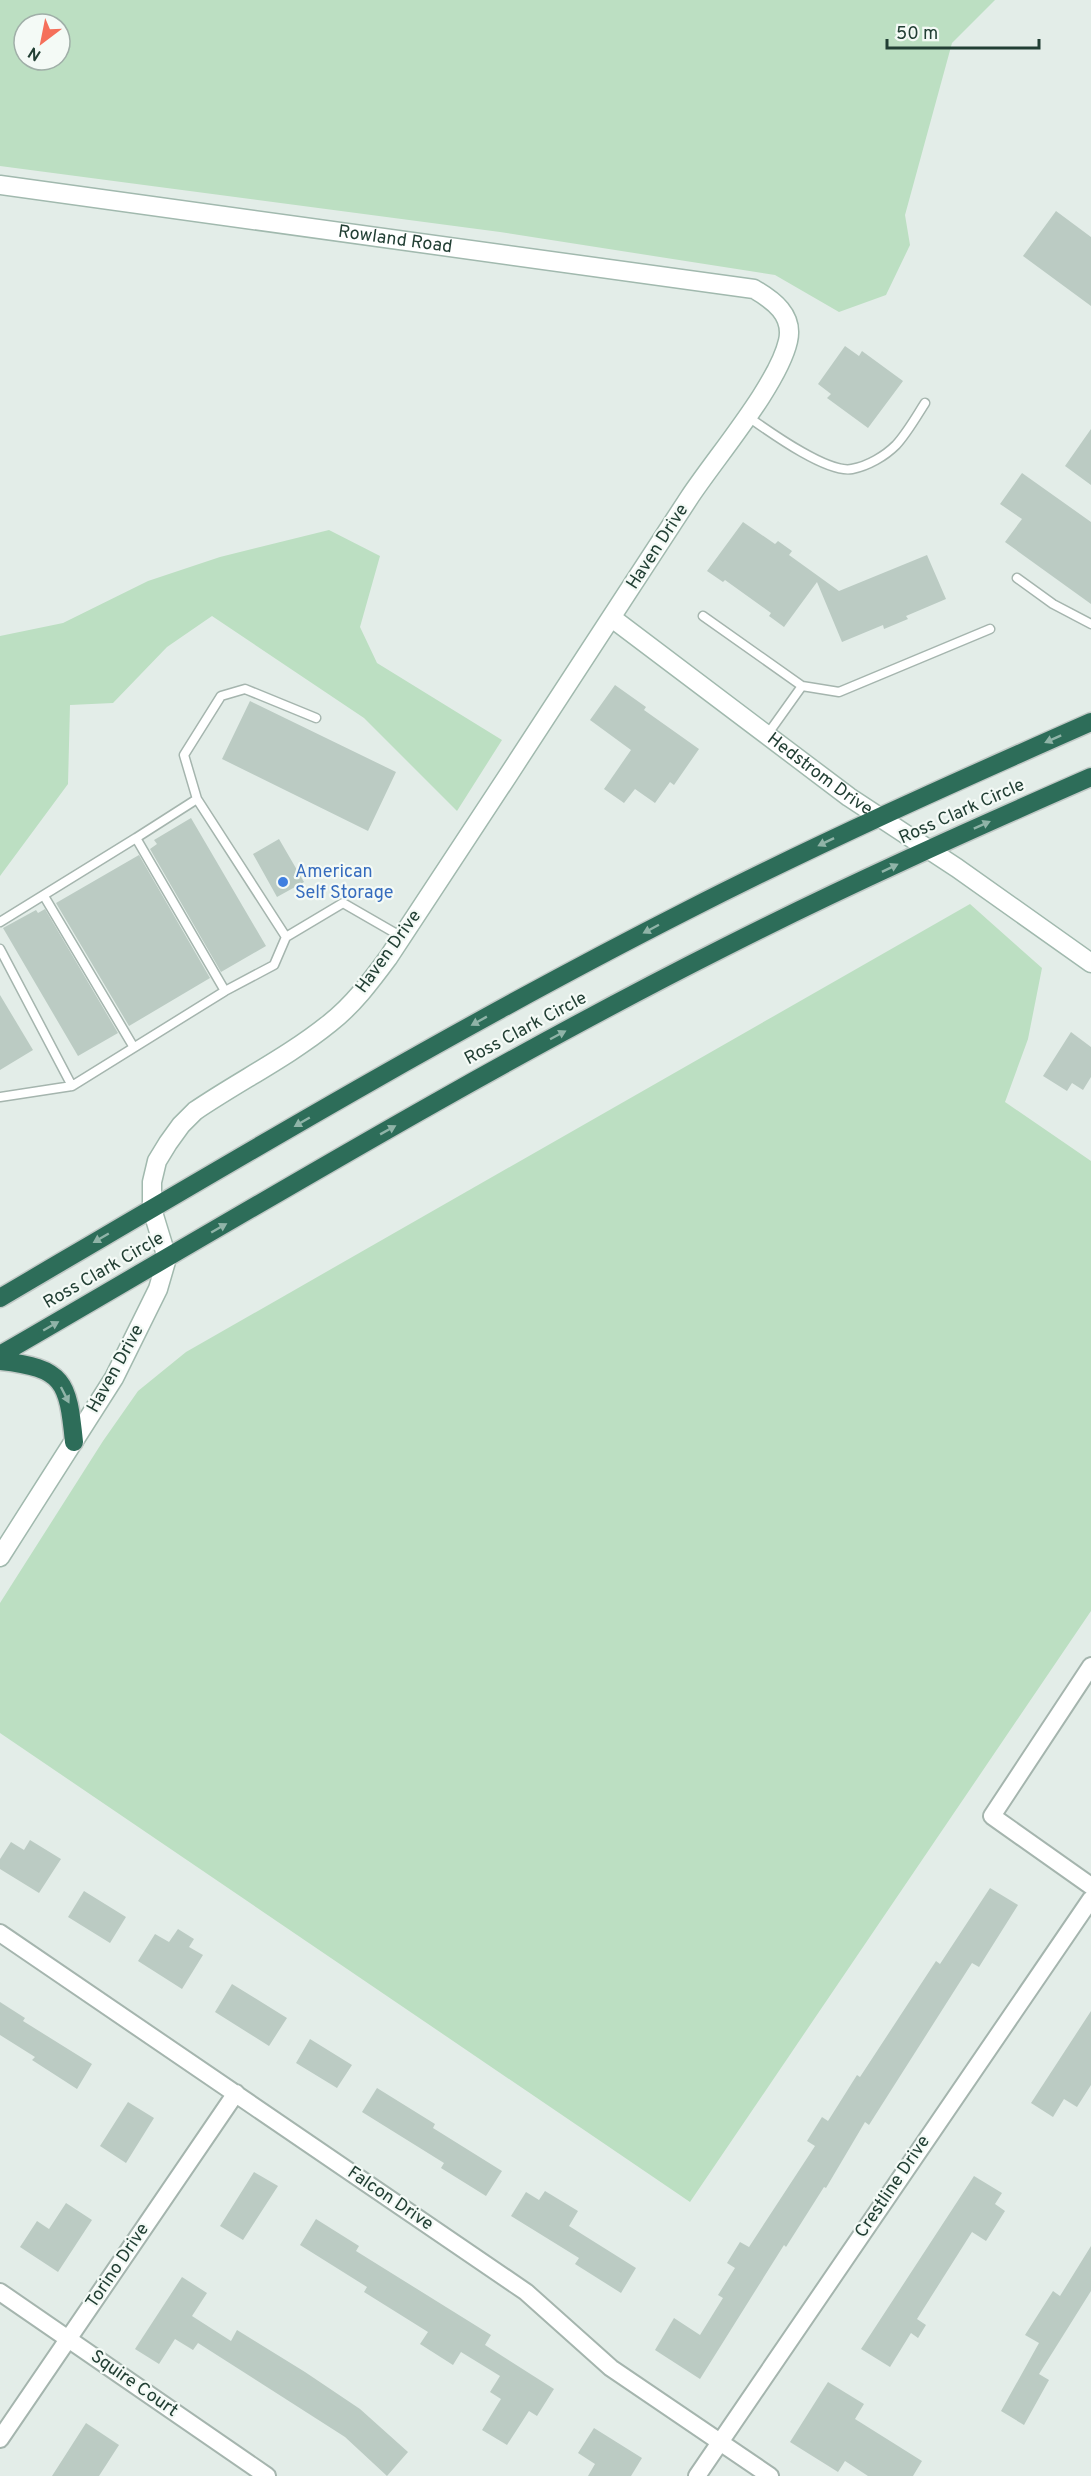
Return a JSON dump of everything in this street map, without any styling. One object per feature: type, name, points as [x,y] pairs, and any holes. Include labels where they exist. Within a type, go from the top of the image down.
[{"type":"highway","name":"Ross Clark Circle","points":[[0,1298],[481,1020],[686,911],[878,816],[1091,722]]},
{"type":"highway","name":"Ross Clark Circle","points":[[0,1355],[516,1057],[724,947],[928,849],[1091,777]]},
{"type":"highway","points":[[0,1361],[35,1365],[55,1376],[70,1400],[74,1442]]},
{"type":"street","name":"Rowland Road","points":[[0,185],[754,289],[771,299],[783,311]]},
{"type":"street","name":"Haven Drive","points":[[0,1557],[74,1442],[138,1334],[158,1289],[167,1258],[152,1209],[152,1182],[157,1161],[181,1125],[218,1095],[302,1044],[331,1023],[365,989],[402,937],[711,465],[777,369],[784,354],[789,332],[783,311]]},
{"type":"street","name":"Hedstrom Drive","points":[[612,618],[766,735],[878,816],[1091,963]]},
{"type":"street","points":[[1091,1666],[992,1816],[1091,1886]]},
{"type":"street","name":"Crestline Drive","points":[[696,2476],[1091,1899]]},
{"type":"street","name":"Falcon Drive","points":[[0,1933],[526,2292],[611,2368],[770,2476]]},
{"type":"street","name":"Torino Drive","points":[[0,2439],[236,2093]]},
{"type":"street","name":"Squire Court","points":[[0,2292],[267,2476]]},
{"type":"lane","points":[[746,416],[787,445],[850,470],[879,458],[897,444],[925,403]]},
{"type":"lane","points":[[1017,578],[1053,604],[1091,624]]},
{"type":"lane","points":[[702,616],[802,686],[838,692],[990,629]]},
{"type":"lane","points":[[766,735],[802,686]]},
{"type":"lane","points":[[286,937],[197,799],[184,755],[221,696],[245,689],[316,718]]},
{"type":"lane","points":[[0,922],[197,799]]},
{"type":"lane","points":[[136,838],[225,991]]},
{"type":"lane","points":[[44,896],[133,1046]]},
{"type":"lane","points":[[0,1097],[72,1086],[133,1046],[274,964],[286,937],[344,903],[402,937]]},
{"type":"lane","points":[[0,949],[72,1086]]},
{"type":"green space","points":[[0,0],[995,0],[952,43],[905,215],[910,245],[886,295],[839,312],[775,275],[500,232],[0,166]]},
{"type":"green space","points":[[329,530],[380,556],[360,627],[377,663],[502,740],[457,811],[364,718],[212,616],[167,647],[113,703],[70,705],[68,784],[0,876],[0,636],[63,623],[148,581],[220,557]]},
{"type":"green space","points":[[970,904],[1042,968],[1028,1039],[1005,1102],[1091,1161],[1091,1611],[690,2202],[0,1733],[0,1603],[103,1441],[138,1391],[186,1352]]},
{"type":"building","points":[[1056,211],[1091,237],[1091,306],[1023,256]]},
{"type":"building","points":[[845,346],[859,356],[862,351],[903,381],[868,428],[827,398],[831,394],[818,384]]},
{"type":"building","points":[[1091,429],[1091,485],[1065,466]]},
{"type":"building","points":[[1022,473],[1091,522],[1091,604],[1005,542],[1022,519],[1000,504]]},
{"type":"building","points":[[743,522],[775,544],[778,541],[792,551],[789,555],[839,591],[927,555],[946,599],[906,616],[908,619],[884,629],[883,625],[842,642],[817,582],[784,627],[769,616],[771,613],[725,580],[723,582],[707,571]]},
{"type":"building","points":[[615,685],[646,707],[644,710],[699,749],[674,785],[670,782],[655,803],[635,789],[624,803],[604,789],[631,750],[590,720]]},
{"type":"building","points":[[250,701],[396,772],[368,831],[222,759]]},
{"type":"building","points":[[191,818],[266,946],[221,972],[150,849],[157,844],[154,840]]},
{"type":"building","points":[[279,839],[304,882],[277,897],[253,854]]},
{"type":"building","points":[[139,855],[210,978],[129,1026],[56,903]]},
{"type":"building","points":[[45,909],[118,1033],[78,1056],[3,928],[36,910],[38,913]]},
{"type":"building","points":[[0,995],[33,1050],[0,1070]]},
{"type":"building","points":[[1071,1032],[1091,1047],[1091,1077],[1083,1090],[1072,1083],[1067,1091],[1043,1076]]},
{"type":"building","points":[[30,1840],[61,1859],[39,1893],[0,1869],[0,1859],[11,1842],[24,1850]]},
{"type":"building","points":[[990,1888],[1018,1905],[979,1967],[972,1963],[869,2125],[865,2122],[826,2188],[824,2187],[786,2247],[784,2245],[700,2379],[655,2350],[674,2318],[700,2335],[723,2298],[718,2295],[735,2268],[727,2263],[740,2242],[749,2247],[815,2146],[807,2141],[822,2117],[828,2121],[857,2075],[860,2077],[936,1961],[940,1964]]},
{"type":"building","points":[[84,1891],[126,1917],[110,1943],[68,1917]]},
{"type":"building","points":[[178,1929],[194,1939],[189,1947],[203,1955],[182,1989],[138,1961],[155,1934],[169,1942]]},
{"type":"building","points":[[232,1984],[287,2018],[269,2046],[215,2012]]},
{"type":"building","points":[[0,2002],[25,2018],[23,2021],[92,2064],[77,2089],[32,2060],[35,2057],[0,2035]]},
{"type":"building","points":[[1091,2011],[1091,2085],[1077,2107],[1064,2099],[1053,2117],[1031,2103]]},
{"type":"building","points":[[310,2039],[352,2065],[337,2088],[296,2063]]},
{"type":"building","points":[[377,2088],[435,2124],[433,2128],[502,2171],[486,2196],[441,2168],[444,2163],[362,2112]]},
{"type":"building","points":[[128,2102],[154,2118],[126,2163],[100,2146]]},
{"type":"building","points":[[254,2172],[278,2186],[243,2240],[220,2226]]},
{"type":"building","points":[[974,2176],[1002,2193],[995,2204],[1005,2211],[986,2241],[972,2232],[917,2319],[926,2325],[918,2338],[911,2333],[890,2367],[861,2349]]},
{"type":"building","points":[[545,2191],[578,2211],[569,2226],[636,2268],[621,2293],[575,2264],[579,2258],[511,2216],[526,2192],[539,2200]]},
{"type":"building","points":[[66,2203],[92,2220],[58,2272],[20,2247],[37,2221],[49,2229]]},
{"type":"building","points":[[316,2219],[359,2246],[356,2251],[491,2335],[485,2345],[554,2389],[537,2416],[529,2411],[507,2445],[482,2430],[501,2399],[490,2392],[500,2376],[461,2352],[453,2365],[420,2344],[428,2332],[364,2292],[367,2287],[300,2245]]},
{"type":"building","points":[[1091,2246],[1091,2291],[1039,2374],[1049,2380],[1024,2425],[1001,2411],[1039,2343],[1025,2335],[1053,2291],[1060,2296]]},
{"type":"building","points":[[182,2277],[207,2293],[192,2316],[231,2341],[237,2330],[305,2372],[360,2409],[408,2452],[387,2476],[345,2437],[198,2343],[193,2350],[175,2339],[159,2364],[135,2349]]},
{"type":"building","points":[[828,2382],[864,2404],[855,2419],[922,2461],[913,2476],[868,2476],[845,2461],[838,2472],[790,2442]]},
{"type":"building","points":[[86,2423],[119,2445],[99,2476],[52,2476]]},
{"type":"building","points":[[594,2428],[642,2458],[631,2476],[588,2476],[595,2464],[578,2453]]},
{"type":"place","name":"American Self Storage","points":[[283,882]]}]
